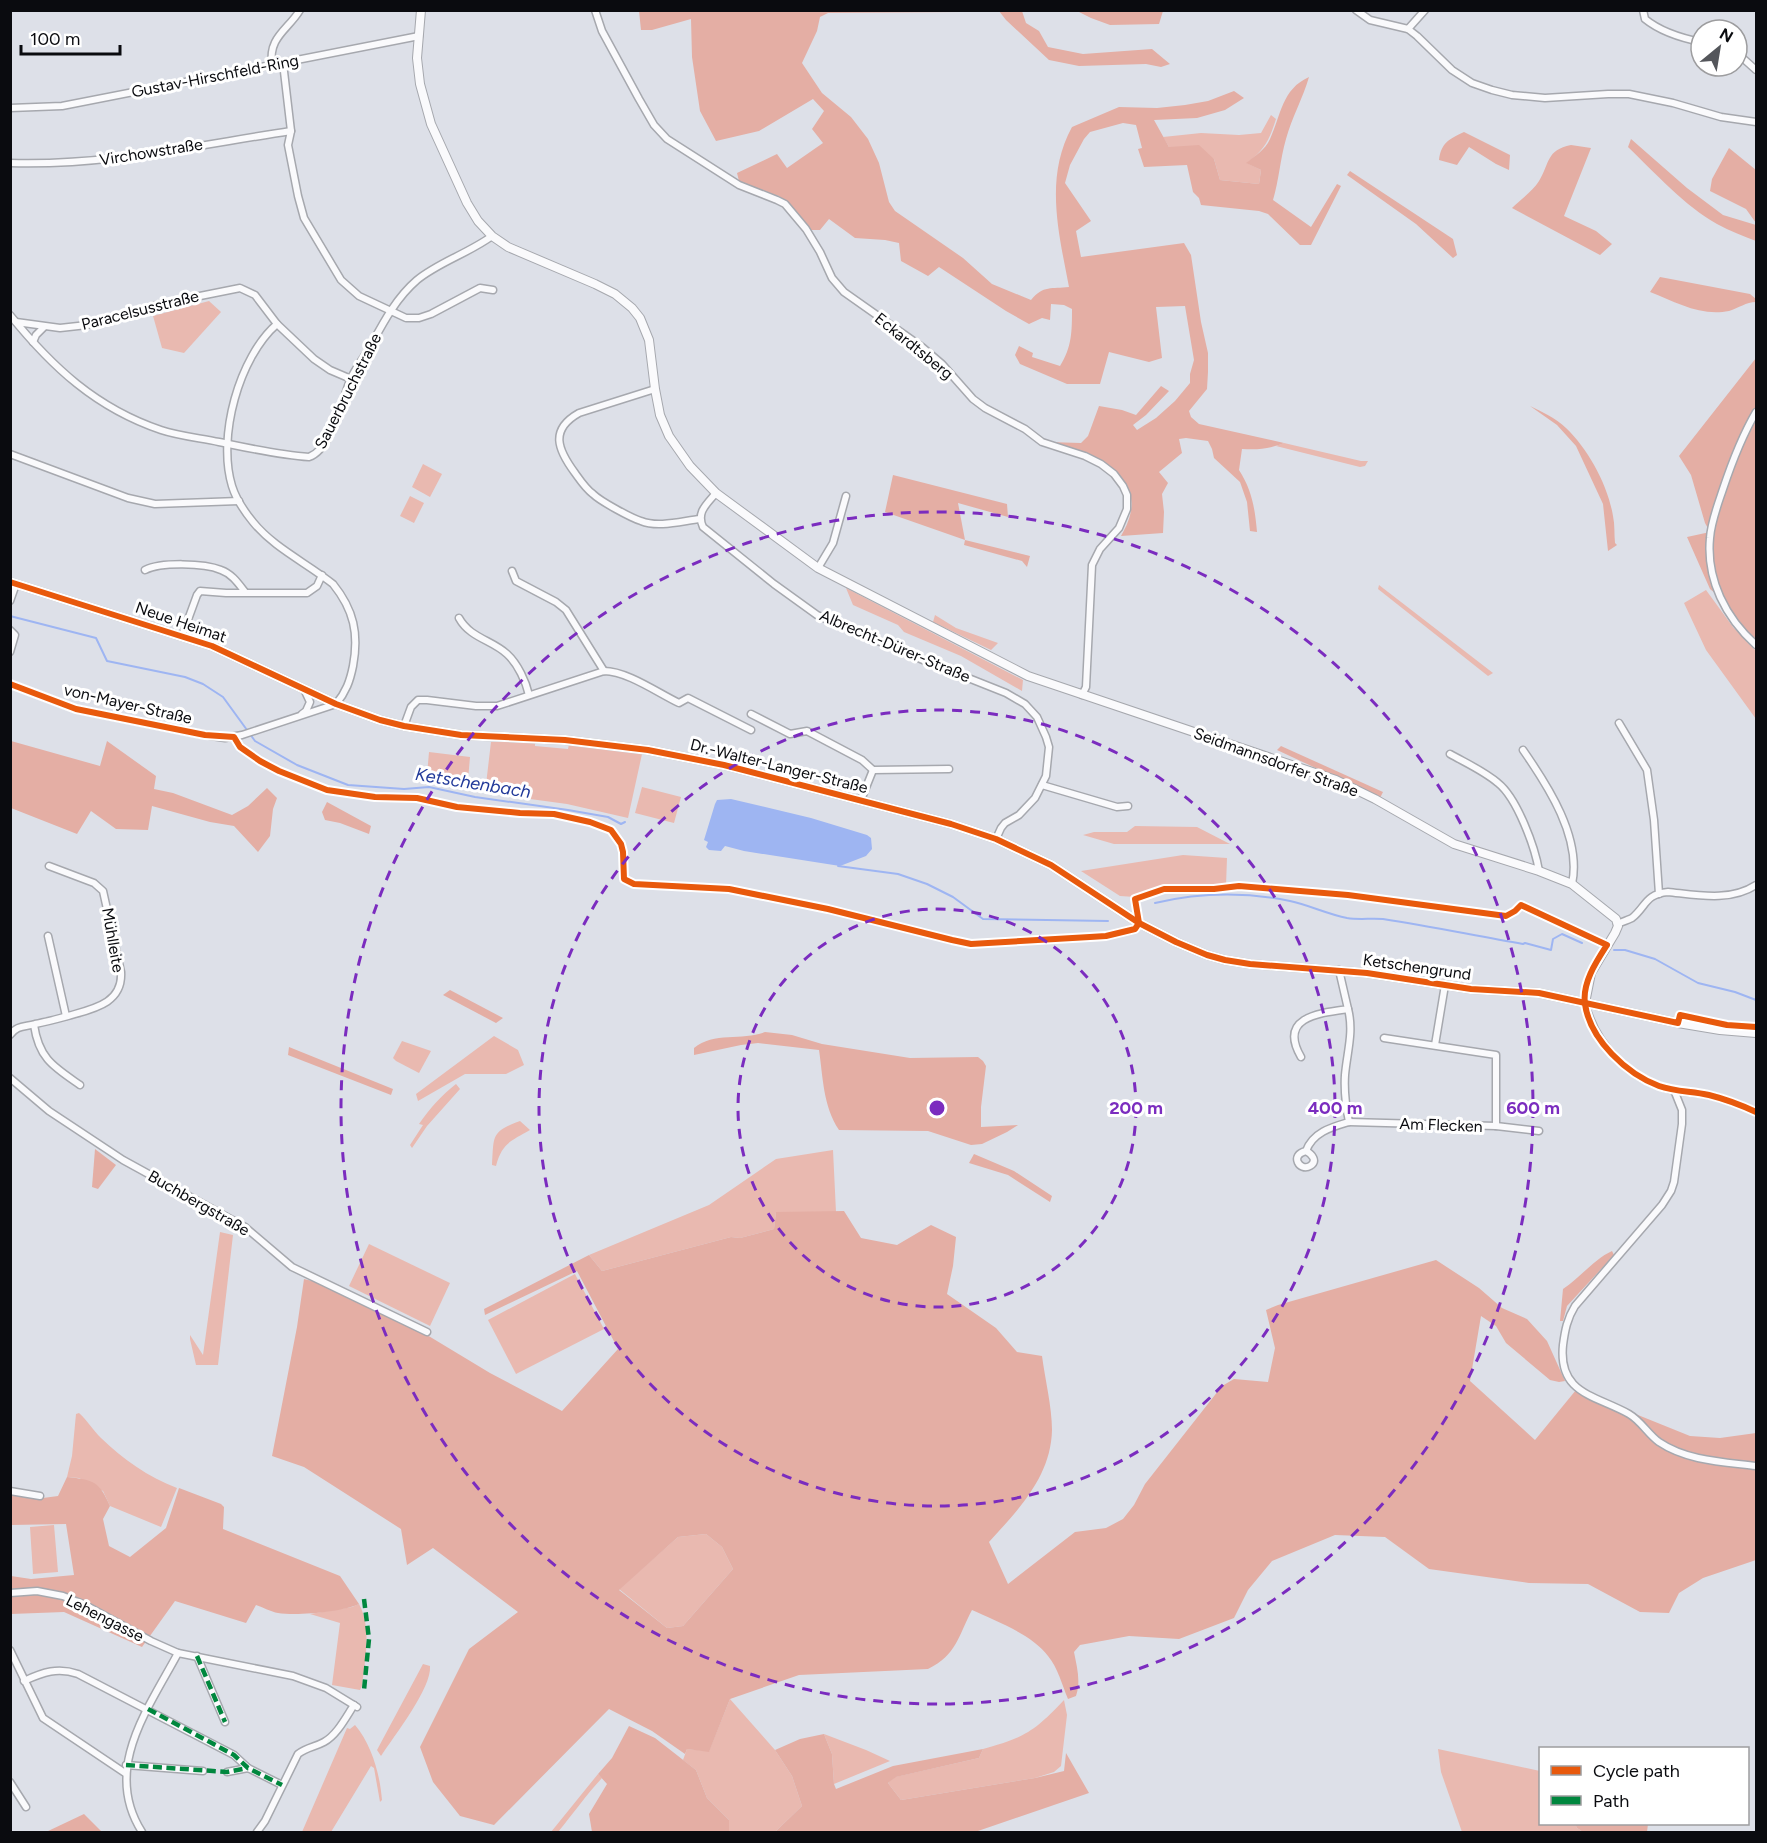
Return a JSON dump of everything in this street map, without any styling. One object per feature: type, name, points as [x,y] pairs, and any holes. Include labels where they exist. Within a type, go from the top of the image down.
[{"type":"street","points":[[272,65],[270,54],[277,39],[300,10]]},
{"type":"street","name":"Seidmannsdorfer Straße","points":[[421,10],[417,58],[420,84],[430,124],[466,203],[492,236],[508,247],[596,284],[624,301],[640,318],[649,340],[660,415],[669,436],[690,466],[716,493],[818,568],[1028,676],[1336,780],[1454,844],[1572,884],[1612,916],[1617,924]]},
{"type":"street","name":"Eckardtsberg","points":[[595,10],[602,31],[639,99],[654,125],[667,139],[739,185],[785,204],[806,229],[832,278],[844,292],[935,359],[952,374],[973,399],[1025,429],[1042,442],[1085,456],[1101,464],[1123,486],[1127,495],[1125,517],[1100,549],[1092,565],[1086,687],[1082,695]]},
{"type":"street","points":[[1408,29],[1425,10]]},
{"type":"street","points":[[1643,10],[1645,19],[1655,27],[1689,39]]},
{"type":"street","points":[[1357,11],[1370,20],[1408,29],[1452,70],[1473,83],[1492,90],[1512,95],[1545,98],[1629,94],[1662,100],[1721,117],[1756,122]]},
{"type":"street","name":"Gustav-Hirschfeld-Ring","points":[[10,108],[62,106],[419,36]]},
{"type":"street","points":[[283,63],[291,131],[288,145],[304,219],[341,280],[360,296],[406,318],[419,318],[431,314],[480,288],[493,290]]},
{"type":"street","name":"Virchowstraße","points":[[10,163],[104,160],[291,131]]},
{"type":"street","name":"Sauerbruchstraße","points":[[227,443],[312,456],[325,443],[351,379],[400,297],[417,280],[432,270],[492,236]]},
{"type":"street","name":"Paracelsusstraße","points":[[16,322],[60,328],[87,325],[160,304],[236,288],[248,290],[255,295],[277,324]]},
{"type":"street","points":[[10,315],[61,372],[119,413],[163,431],[227,443]]},
{"type":"street","points":[[336,704],[344,695],[349,683],[356,638],[354,624],[345,601],[333,584],[264,533],[254,523],[238,501],[232,486],[227,443],[234,403],[243,373],[266,334],[277,324],[314,359],[330,370],[351,379]]},
{"type":"street","points":[[33,342],[44,327]]},
{"type":"street","points":[[655,389],[579,413],[570,418],[564,424],[560,434],[559,445],[562,455],[593,494],[640,521],[650,524],[700,519],[704,508],[716,493]]},
{"type":"street","points":[[1756,412],[1730,466],[1710,543],[1712,572],[1722,604],[1756,645]]},
{"type":"street","points":[[10,454],[128,498],[154,504],[238,501]]},
{"type":"street","points":[[818,568],[833,543],[846,496]]},
{"type":"street","name":"Albrecht-Dürer-Straße","points":[[700,519],[703,527],[750,566],[817,615],[1006,693],[1025,704],[1037,717],[1046,737],[1048,766],[1042,785],[1031,804],[1000,828],[996,839]]},
{"type":"street","points":[[145,570],[158,566],[211,567],[230,575],[245,592]]},
{"type":"street","points":[[512,571],[516,581],[556,602],[566,610],[604,671]]},
{"type":"street","points":[[182,636],[200,591],[307,593],[316,586],[322,575]]},
{"type":"street","points":[[10,601],[13,583]]},
{"type":"street","name":"Neue Heimat","points":[[13,583],[229,652],[336,704]]},
{"type":"street","points":[[459,618],[470,632],[507,654],[526,684],[529,695]]},
{"type":"street","points":[[10,630],[15,635],[10,652]]},
{"type":"street","points":[[404,726],[411,707],[418,700],[497,706],[604,671],[616,673],[679,703],[688,698],[751,730]]},
{"type":"street","name":"von-Mayer-Straße","points":[[10,684],[76,709],[225,738],[252,732],[336,704]]},
{"type":"street","points":[[301,715],[306,711],[310,702],[304,688]]},
{"type":"street","name":"Dr.-Walter-Langer-Straße","points":[[336,704],[404,726],[461,735],[565,740],[648,750],[724,765],[951,824],[996,839],[1051,865],[1155,932]]},
{"type":"street","points":[[751,714],[790,734],[807,731],[862,760],[873,770],[949,768]]},
{"type":"street","points":[[1619,723],[1647,770],[1654,820],[1659,894]]},
{"type":"street","points":[[1523,750],[1544,781],[1568,833],[1574,861],[1572,884]]},
{"type":"street","points":[[1450,754],[1488,776],[1508,792],[1534,850],[1539,871]]},
{"type":"street","points":[[861,800],[873,770]]},
{"type":"street","points":[[1042,785],[1117,807],[1128,806]]},
{"type":"street","name":"Mühlleite","points":[[10,1035],[19,1026],[34,1025],[106,1004],[120,984],[121,972],[103,891],[94,883],[49,867]]},
{"type":"street","points":[[1756,885],[1736,894],[1724,896],[1668,892],[1659,894],[1644,903],[1631,918],[1617,924],[1615,933],[1591,973],[1585,1003],[1592,1025],[1609,1052],[1642,1077],[1657,1085],[1708,1095],[1756,1112]]},
{"type":"street","name":"Ketschengrund","points":[[1155,932],[1207,955],[1225,960],[1367,973],[1471,989],[1529,992],[1720,1030],[1756,1034]]},
{"type":"street","points":[[48,936],[66,1016]]},
{"type":"street","points":[[1306,1151],[1313,1139],[1320,1133],[1349,1122],[1345,1076],[1351,1021],[1339,970]]},
{"type":"street","points":[[1435,1045],[1445,985]]},
{"type":"street","points":[[1301,1057],[1295,1047],[1294,1036],[1306,1018],[1316,1013],[1348,1009]]},
{"type":"street","points":[[34,1025],[36,1040],[48,1061],[80,1085]]},
{"type":"street","name":"Am Flecken","points":[[1384,1038],[1496,1055],[1496,1126]]},
{"type":"street","name":"Buchbergstraße","points":[[10,1078],[49,1111],[123,1160],[245,1227],[292,1267],[427,1332]]},
{"type":"street","points":[[1674,1090],[1682,1110],[1682,1124],[1671,1191],[1662,1205],[1568,1317],[1565,1325],[1562,1358],[1564,1371],[1572,1384],[1585,1394],[1628,1414],[1657,1440],[1671,1449],[1704,1460],[1756,1466]]},
{"type":"street","name":"Am Flecken","points":[[1349,1122],[1496,1126],[1539,1131]]},
{"type":"street","points":[[10,1491],[40,1496]]},
{"type":"street","name":"Lehengasse","points":[[10,1593],[51,1592],[85,1605],[178,1653],[311,1681],[356,1706],[329,1738],[298,1754],[282,1785]]},
{"type":"street","points":[[10,1650],[43,1718],[125,1773]]},
{"type":"street","points":[[142,1833],[131,1808],[125,1773],[126,1765],[137,1728],[178,1653]]},
{"type":"street","points":[[197,1656],[225,1722]]},
{"type":"street","points":[[24,1681],[50,1671],[72,1672],[234,1755],[248,1768],[282,1785],[257,1833]]},
{"type":"street","points":[[126,1765],[203,1772]]},
{"type":"street","points":[[227,1772],[248,1768]]},
{"type":"street","points":[[10,1782],[26,1807]]},
{"type":"shaded area","points":[[1163,10],[1159,24],[1110,25],[1077,11]]},
{"type":"shaded area","points":[[639,11],[960,11],[828,13],[820,17],[817,31],[802,63],[822,93],[851,117],[868,139],[879,163],[889,202],[895,211],[963,258],[992,284],[1031,300],[1044,290],[1069,287],[1058,227],[1056,186],[1063,146],[1072,127],[1119,107],[1157,108],[1185,105],[1208,101],[1234,91],[1244,98],[1225,110],[1197,118],[1154,120],[1169,147],[1199,145],[1214,159],[1220,180],[1259,184],[1261,170],[1246,163],[1268,143],[1293,88],[1309,77],[1286,139],[1273,200],[1311,227],[1337,184],[1341,186],[1311,245],[1300,245],[1268,214],[1201,205],[1199,198],[1193,192],[1187,165],[1144,167],[1138,149],[1142,148],[1136,125],[1123,123],[1090,132],[1070,165],[1065,183],[1091,221],[1076,231],[1081,257],[1184,243],[1191,255],[1208,353],[1208,372],[1207,389],[1189,411],[1191,417],[1199,424],[1284,443],[1263,449],[1242,449],[1239,470],[1252,500],[1257,532],[1250,531],[1247,502],[1240,482],[1214,458],[1208,441],[1179,439],[1182,453],[1159,472],[1168,483],[1162,494],[1163,533],[1121,536],[1130,515],[1131,498],[1126,483],[1100,462],[1048,442],[1081,443],[1088,436],[1099,406],[1136,415],[1161,386],[1169,391],[1133,425],[1137,430],[1156,418],[1175,401],[1190,383],[1194,360],[1185,306],[1156,307],[1162,358],[1149,362],[1109,352],[1100,384],[1067,384],[1020,364],[1015,355],[1019,346],[1033,353],[1032,357],[1060,366],[1070,339],[1072,309],[1064,305],[1051,304],[1050,320],[1042,318],[1029,324],[939,267],[928,276],[901,261],[899,243],[855,238],[829,219],[820,230],[809,230],[779,196],[740,185],[737,173],[777,154],[787,168],[823,143],[812,129],[824,111],[813,99],[759,131],[716,141],[700,111],[692,57],[691,19],[652,30],[641,30]]},
{"type":"shaded area","points":[[999,11],[1022,11],[1026,23],[1039,31],[1048,47],[1083,54],[1152,49],[1170,64],[1161,67],[1146,64],[1079,66],[1049,60]]},
{"type":"shaded area","points":[[1271,115],[1276,119],[1268,139],[1262,149],[1247,163],[1261,170],[1259,184],[1220,180],[1214,159],[1169,147],[1163,137],[1201,133],[1239,135],[1261,133]]},
{"type":"shaded area","points":[[1464,132],[1510,155],[1509,170],[1469,147],[1457,165],[1439,160],[1447,142]]},
{"type":"shaded area","points":[[1631,139],[1687,188],[1723,215],[1756,225],[1756,241],[1705,217],[1628,147]]},
{"type":"shaded area","points":[[1571,145],[1591,148],[1564,216],[1596,231],[1612,244],[1600,255],[1512,208],[1536,185],[1553,154]]},
{"type":"shaded area","points":[[1729,148],[1756,170],[1756,223],[1746,209],[1710,191],[1712,179]]},
{"type":"shaded area","points":[[1350,171],[1453,239],[1457,255],[1453,258],[1416,224],[1347,175]]},
{"type":"shaded area","points":[[1660,277],[1750,294],[1756,302],[1729,311],[1699,310],[1650,292]]},
{"type":"shaded area","points":[[209,301],[221,312],[184,353],[162,348],[153,316]]},
{"type":"shaded area","points":[[1756,358],[1756,639],[1742,627],[1727,603],[1710,589],[1687,537],[1710,532],[1705,523],[1691,475],[1679,456]]},
{"type":"shaded area","points":[[1530,406],[1566,428],[1582,446],[1596,468],[1607,492],[1614,519],[1617,545],[1608,551],[1603,504],[1576,446],[1557,425]]},
{"type":"shaded area","points":[[1284,443],[1368,461],[1365,466],[1360,467],[1276,446]]},
{"type":"shaded area","points":[[423,464],[442,474],[430,497],[412,487]]},
{"type":"shaded area","points":[[893,475],[1007,504],[1008,517],[958,503],[965,540],[885,512]]},
{"type":"shaded area","points":[[410,496],[424,503],[414,523],[400,516]]},
{"type":"shaded area","points":[[965,540],[1030,556],[1027,567],[1022,561],[964,545]]},
{"type":"shaded area","points":[[1379,585],[1493,673],[1488,676],[1378,589]]},
{"type":"shaded area","points":[[846,588],[1023,680],[1022,691],[961,656],[904,632],[898,625],[853,605]]},
{"type":"shaded area","points":[[1706,590],[1733,627],[1756,651],[1756,719],[1706,650],[1684,603]]},
{"type":"shaded area","points":[[935,615],[956,628],[998,643],[991,650],[933,622]]},
{"type":"shaded area","points":[[11,741],[100,766],[107,741],[156,776],[154,789],[173,793],[232,815],[248,806],[267,788],[277,798],[273,809],[270,836],[258,852],[234,826],[210,822],[152,806],[148,830],[116,829],[91,811],[77,834],[11,808]]},
{"type":"shaded area","points":[[491,742],[535,742],[535,746],[568,749],[569,744],[642,754],[628,818],[567,804],[485,793]]},
{"type":"shaded area","points":[[1281,746],[1383,792],[1380,798],[1277,750]]},
{"type":"shaded area","points":[[429,752],[470,757],[468,780],[427,775]]},
{"type":"shaded area","points":[[642,787],[681,797],[674,823],[635,813]]},
{"type":"shaded area","points":[[327,802],[371,826],[369,834],[325,820],[322,812]]},
{"type":"shaded area","points":[[1135,826],[1197,827],[1230,844],[1114,844],[1083,835],[1094,832],[1127,832]]},
{"type":"shaded area","points":[[1183,855],[1227,858],[1226,886],[1163,887],[1135,897],[1120,896],[1081,871]]},
{"type":"shaded area","points":[[450,990],[503,1018],[496,1023],[443,995]]},
{"type":"shaded area","points":[[765,1032],[792,1035],[822,1044],[910,1058],[978,1057],[986,1066],[981,1127],[1018,1125],[982,1144],[971,1145],[928,1131],[839,1130],[827,1101],[819,1050],[758,1043],[694,1055],[694,1048],[710,1040]]},
{"type":"shaded area","points":[[494,1036],[518,1050],[524,1065],[506,1074],[465,1074],[418,1101],[416,1094]]},
{"type":"shaded area","points":[[402,1041],[431,1051],[419,1073],[393,1058]]},
{"type":"shaded area","points":[[289,1047],[393,1089],[391,1095],[288,1055]]},
{"type":"shaded area","points":[[456,1084],[460,1089],[427,1126],[412,1148],[410,1145],[423,1125],[419,1124],[445,1093]]},
{"type":"shaded area","points":[[520,1121],[530,1130],[504,1147],[496,1166],[492,1165],[496,1136],[504,1128]]},
{"type":"shaded area","points":[[95,1149],[116,1165],[98,1189],[92,1187]]},
{"type":"shaded area","points":[[833,1150],[836,1212],[776,1212],[774,1229],[740,1238],[731,1237],[602,1271],[589,1255],[709,1205],[776,1159]]},
{"type":"shaded area","points":[[974,1154],[1014,1171],[1052,1196],[1050,1202],[1008,1175],[969,1163]]},
{"type":"shaded area","points":[[844,1211],[861,1238],[897,1245],[931,1225],[956,1237],[947,1294],[996,1328],[1017,1352],[1042,1356],[1052,1421],[1046,1463],[1031,1492],[989,1542],[1008,1584],[1075,1532],[1106,1528],[1123,1519],[1134,1505],[1145,1484],[1222,1386],[1234,1379],[1268,1382],[1275,1348],[1266,1310],[1436,1260],[1479,1288],[1502,1308],[1527,1319],[1547,1341],[1565,1381],[1550,1380],[1506,1343],[1496,1326],[1481,1316],[1470,1381],[1535,1440],[1576,1390],[1690,1436],[1720,1438],[1756,1433],[1756,1560],[1703,1578],[1679,1593],[1669,1613],[1640,1612],[1588,1584],[1529,1583],[1429,1569],[1385,1537],[1335,1535],[1272,1561],[1248,1590],[1234,1618],[1179,1639],[1129,1636],[1080,1645],[1074,1652],[1078,1674],[1076,1696],[1068,1699],[1060,1677],[1041,1648],[1013,1629],[972,1610],[951,1651],[938,1664],[928,1669],[799,1675],[730,1699],[709,1752],[687,1749],[685,1754],[652,1731],[609,1709],[494,1825],[460,1816],[433,1782],[420,1747],[469,1649],[518,1612],[433,1548],[407,1565],[401,1529],[304,1467],[272,1456],[304,1279],[341,1288],[490,1373],[562,1411],[618,1349],[577,1271],[485,1315],[484,1309],[589,1255],[602,1271],[731,1237],[740,1238],[774,1229],[776,1212]],"holes":[[[706,1534],[722,1547],[733,1569],[683,1626],[667,1628],[619,1590],[678,1537]]]},
{"type":"shaded area","points":[[220,1232],[233,1235],[218,1365],[196,1365],[190,1335],[203,1355]]},
{"type":"shaded area","points":[[369,1244],[450,1283],[430,1326],[349,1286]]},
{"type":"shaded area","points":[[1612,1251],[1614,1255],[1567,1306],[1563,1321],[1560,1321],[1563,1289]]},
{"type":"shaded area","points":[[575,1274],[604,1329],[516,1374],[488,1320]]},
{"type":"shaded area","points":[[79,1413],[101,1438],[127,1460],[146,1473],[177,1488],[161,1527],[110,1506],[103,1491],[79,1478],[67,1477],[72,1456],[76,1414]]},
{"type":"shaded area","points":[[67,1477],[84,1479],[99,1487],[110,1506],[103,1519],[109,1546],[130,1557],[166,1528],[179,1488],[221,1504],[224,1507],[223,1529],[340,1576],[359,1604],[319,1613],[296,1614],[275,1612],[256,1605],[246,1623],[175,1601],[142,1647],[64,1612],[11,1614],[11,1576],[31,1579],[74,1575],[66,1524],[11,1525],[10,1492],[43,1498],[58,1496]]},
{"type":"shaded area","points":[[54,1525],[58,1572],[33,1574],[30,1527]]},
{"type":"shaded area","points":[[706,1534],[722,1547],[733,1569],[683,1626],[667,1628],[619,1589],[678,1537]]},
{"type":"shaded area","points":[[359,1604],[363,1613],[366,1634],[365,1666],[360,1690],[332,1685],[340,1623],[310,1614]]},
{"type":"shaded area","points":[[423,1664],[430,1666],[425,1687],[381,1756],[377,1750]]},
{"type":"shaded area","points":[[730,1699],[775,1750],[792,1776],[802,1806],[775,1832],[729,1832],[729,1820],[707,1798],[696,1770],[683,1760],[687,1749],[709,1751]]},
{"type":"shaded area","points":[[1064,1700],[1067,1715],[1061,1766],[1054,1772],[1035,1778],[901,1800],[888,1783],[895,1777],[979,1758],[983,1749],[1028,1732]]},
{"type":"shaded area","points":[[355,1725],[374,1761],[382,1800],[380,1802],[374,1768],[371,1766],[331,1832],[302,1832],[347,1728],[350,1729]]},
{"type":"shaded area","points":[[629,1726],[655,1738],[696,1770],[707,1798],[729,1820],[729,1832],[592,1832],[589,1814],[607,1784],[598,1774],[612,1758]]},
{"type":"shaded area","points":[[824,1734],[890,1761],[834,1784],[832,1754]]},
{"type":"shaded area","points":[[824,1734],[832,1754],[836,1789],[893,1766],[983,1749],[979,1758],[896,1777],[888,1783],[901,1800],[1035,1778],[1064,1771],[1066,1753],[1089,1793],[975,1832],[775,1832],[802,1806],[792,1776],[775,1750],[800,1739]]},
{"type":"shaded area","points":[[1438,1749],[1539,1771],[1539,1825],[1576,1825],[1583,1832],[1462,1832],[1441,1772]]},
{"type":"shaded area","points":[[598,1774],[602,1778],[558,1832],[551,1832]]},
{"type":"shaded area","points":[[84,1814],[102,1832],[46,1832]]},
{"type":"shaded area","points":[[1576,1825],[1648,1825],[1647,1832],[1583,1832]]},
{"type":"water","points":[[731,799],[811,818],[867,835],[871,838],[872,849],[866,856],[840,866],[725,846],[721,851],[709,850],[706,847],[708,842],[704,840],[715,804],[717,800]]},
{"type":"waterway","name":"Ketschenbach","points":[[10,616],[96,638],[107,661],[185,677],[203,684],[223,697],[255,741],[297,765],[348,785],[404,789],[429,787],[475,797],[608,817],[621,824],[625,822]]},
{"type":"waterway","name":"Ketschenbach","points":[[838,866],[898,874],[927,884],[953,897],[983,919],[1108,921]]},
{"type":"waterway","name":"Ketschenbach","points":[[1155,903],[1205,896],[1256,896],[1290,901],[1347,918],[1383,919],[1525,943],[1551,950],[1553,939],[1562,934],[1582,943]]},
{"type":"waterway","name":"Ketschenbach","points":[[1614,950],[1625,950],[1655,959],[1698,983],[1756,1000]]},
{"type":"marked path","points":[[364,1599],[369,1639],[364,1690]]},
{"type":"marked path","points":[[197,1656],[225,1722]]},
{"type":"marked path","points":[[148,1709],[234,1755],[248,1768],[282,1785]]},
{"type":"marked path","points":[[126,1765],[227,1772],[248,1768]]},
{"type":"cycle path","points":[[10,582],[212,646],[336,704],[380,720],[461,735],[565,740],[648,750],[724,765],[951,824],[996,839],[1051,865],[1139,923],[1176,942],[1225,960],[1367,973],[1471,989],[1539,993],[1678,1023],[1680,1015],[1727,1025],[1756,1027]]},
{"type":"cycle path","points":[[10,684],[76,709],[205,735],[234,737],[240,747],[260,761],[327,790],[375,797],[417,798],[457,807],[554,814],[590,822],[611,830],[621,844],[624,879],[634,884],[729,889],[828,909],[971,944],[1106,936],[1135,929],[1139,923],[1135,899],[1164,889],[1214,889],[1239,886],[1348,895],[1506,916],[1521,905],[1607,945],[1588,981],[1585,1004],[1588,1017],[1602,1043],[1623,1064],[1647,1081],[1659,1086],[1715,1097],[1756,1112]]}]
